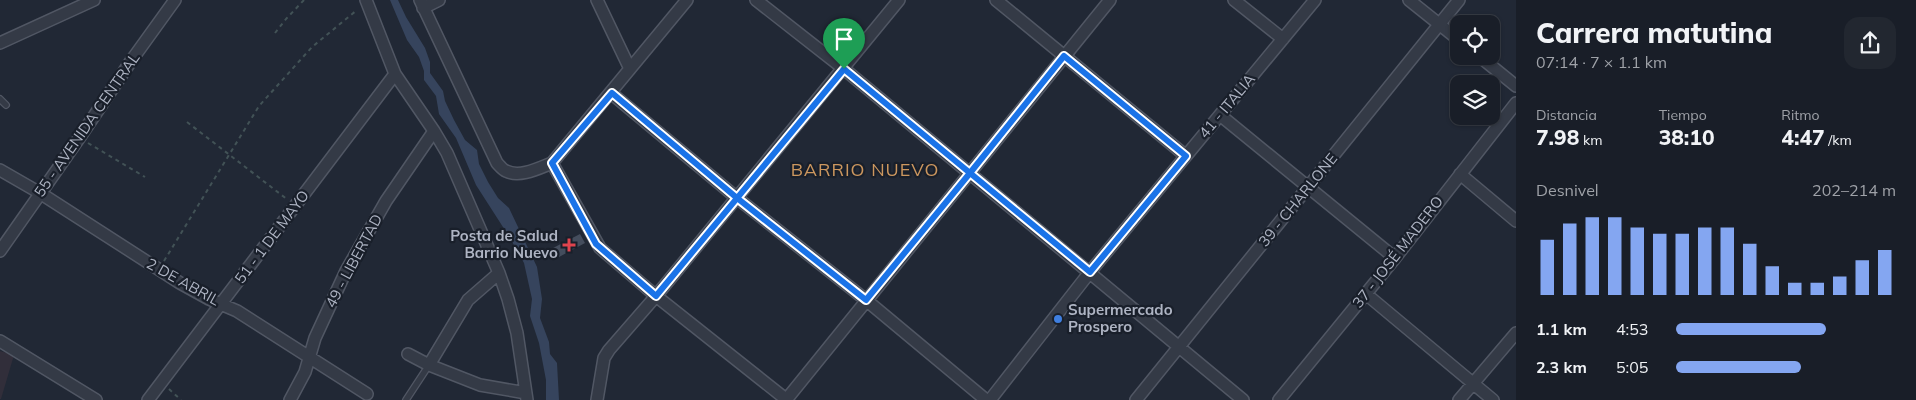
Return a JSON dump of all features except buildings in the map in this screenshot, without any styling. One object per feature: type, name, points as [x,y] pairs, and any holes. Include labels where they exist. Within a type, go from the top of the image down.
[{"type":"street","points":[[0,43],[94,0]]},
{"type":"street","name":"55 - AVENIDA CENTRAL","points":[[0,251],[131,61],[176,0]]},
{"type":"street","points":[[439,0],[422,4],[497,163],[506,171],[518,173],[535,170],[552,163],[612,93],[687,0]]},
{"type":"street","points":[[597,0],[630,70]]},
{"type":"street","points":[[756,0],[844,69],[1243,400]]},
{"type":"street","points":[[598,400],[604,358],[609,350],[656,296],[899,0]]},
{"type":"street","points":[[996,0],[1186,156]]},
{"type":"street","points":[[552,163],[596,244],[656,296],[787,400],[1110,0]]},
{"type":"street","points":[[1234,0],[1283,39]]},
{"type":"street","name":"41 - ITALIA","points":[[988,400],[1090,272],[1315,0]]},
{"type":"street","points":[[1409,0],[1450,32]]},
{"type":"street","name":"39 - CHARLONE","points":[[1136,400],[1459,0]]},
{"type":"street","points":[[367,1],[396,74],[447,153],[499,273],[517,333],[527,397],[480,385],[408,354]]},
{"type":"street","points":[[1490,65],[1516,86]]},
{"type":"street","name":"51 - 1 DE MAYO","points":[[148,400],[396,74]]},
{"type":"street","points":[[612,93],[737,198],[988,400]]},
{"type":"street","name":"37 - JOSÉ MADERO","points":[[1279,400],[1395,258],[1516,103]]},
{"type":"street","points":[[1220,115],[1395,258]]},
{"type":"street","name":"49 - LIBERTAD","points":[[290,400],[310,358],[315,338],[346,271],[386,201],[434,131]]},
{"type":"street","name":"2 DE ABRIL","points":[[0,170],[40,193],[158,270],[237,311],[367,394]]},
{"type":"street","points":[[1460,174],[1516,221]]},
{"type":"street","points":[[430,365],[468,300],[499,273]]},
{"type":"street","points":[[1366,294],[1493,400]]},
{"type":"street","points":[[1459,400],[1516,333]]},
{"type":"street","points":[[0,341],[96,400]]},
{"type":"lane","points":[[0,99],[6,105]]},
{"type":"lane","points":[[406,400],[430,365]]},
{"type":"path","points":[[275,33],[304,0]]},
{"type":"path","points":[[158,270],[259,106],[312,47],[367,1]]},
{"type":"path","points":[[187,122],[295,206]]},
{"type":"path","points":[[80,137],[145,177]]},
{"type":"path","points":[[162,382],[181,400]]},
{"type":"shaded area","points":[[0,351],[14,355],[1,399],[0,399]]},
{"type":"water","points":[[390,0],[398,0],[425,48],[430,62],[430,73],[443,91],[445,101],[454,120],[465,140],[477,150],[479,164],[488,182],[498,198],[509,208],[537,267],[542,299],[540,318],[549,342],[550,354],[557,363],[559,400],[546,400],[546,380],[539,343],[530,316],[532,299],[524,263],[476,185],[456,138],[439,114],[436,96],[424,80],[424,71],[419,57],[407,40]]},
{"type":"place","name":"Posta de Salud Barrio Nuevo","points":[[569,245]]},
{"type":"place","name":"Supermercado Prospero","points":[[1058,319]]},
{"type":"district","name":"BARRIO NUEVO","points":[[865,170]]},
{"type":"route","points":[[844,69],[737,198],[656,296],[596,244],[552,163],[612,93],[737,198],[866,300],[970,173],[1090,272],[1186,156],[1064,56],[970,173],[844,69]]}]
